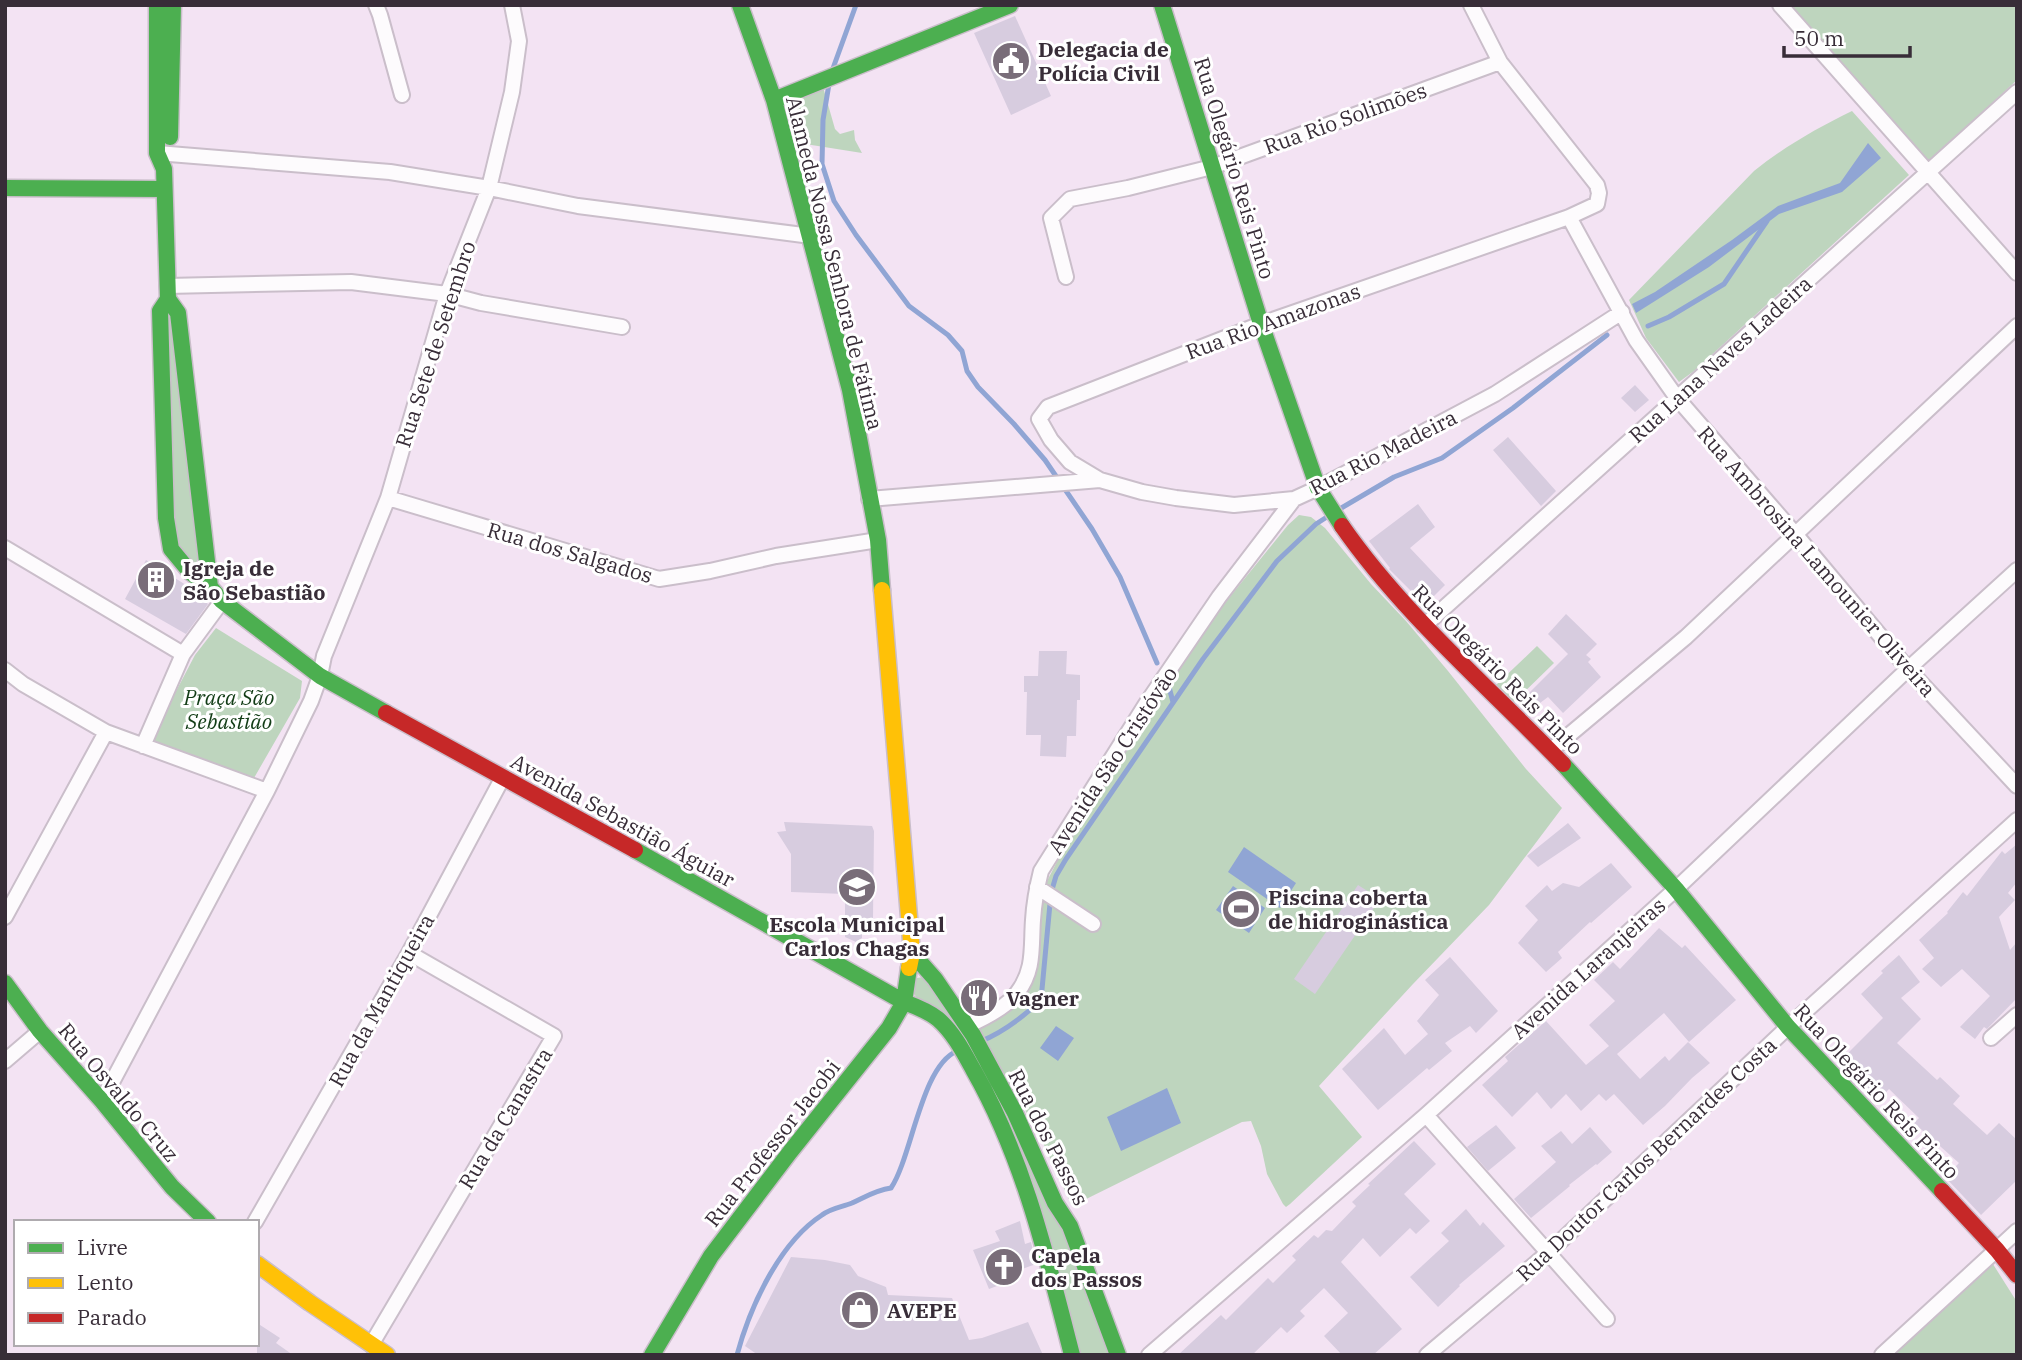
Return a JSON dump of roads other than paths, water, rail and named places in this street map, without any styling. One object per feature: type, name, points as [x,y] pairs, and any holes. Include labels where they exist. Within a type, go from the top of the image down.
[{"type":"street","points":[[157,5],[168,292],[178,313],[210,587]]},
{"type":"street","points":[[164,153],[173,5]]},
{"type":"street","points":[[376,5],[402,95]]},
{"type":"street","name":"Rua Sete de Setembro","points":[[320,676],[324,656],[388,498],[447,294],[489,188],[512,92],[519,41],[512,5]]},
{"type":"street","points":[[774,100],[1010,5]]},
{"type":"street","name":"Rua Olegário Reis Pinto","points":[[1162,5],[1261,324],[1318,488],[1337,519],[1367,562],[1424,626],[1550,751],[1676,889],[1788,1027],[1997,1250],[2017,1275]]},
{"type":"street","points":[[1471,5],[1500,62]]},
{"type":"street","points":[[1780,5],[2017,273]]},
{"type":"street","name":"Alameda Nossa Senhora de Fátima","points":[[740,6],[774,100],[811,236],[850,390],[878,540],[912,953]]},
{"type":"street","name":"Rua Rio Solimões","points":[[1066,277],[1051,218],[1070,199],[1212,167],[1500,62]]},
{"type":"street","name":"Rua Rio Amazonas","points":[[1100,480],[1070,462],[1051,440],[1039,419],[1048,407],[1261,324],[1569,217],[1597,204],[1597,185],[1500,62]]},
{"type":"street","name":"Rua Lana Naves Ladeira","points":[[1424,626],[2017,92]]},
{"type":"street","points":[[164,153],[390,172],[578,206],[811,236]]},
{"type":"street","points":[[5,188],[164,189]]},
{"type":"street","name":"Rua Ambrosina Lamounier Oliveira","points":[[1569,217],[1636,340],[1677,398],[1797,535],[1908,669],[2017,786]]},
{"type":"street","points":[[168,292],[351,282],[447,294],[481,303],[622,327]]},
{"type":"street","points":[[102,1101],[267,791],[311,701],[320,676],[222,601],[210,587],[190,572],[171,549],[166,518],[160,311],[168,292]]},
{"type":"street","name":"Rua Rio Madeira","points":[[869,499],[1100,480],[1176,498],[1234,505],[1294,499],[1495,394],[1622,312]]},
{"type":"street","points":[[1550,751],[1686,637],[2017,326]]},
{"type":"street","points":[[163,410],[188,409]]},
{"type":"street","points":[[164,461],[194,458]]},
{"type":"street","name":"Rua dos Salgados","points":[[388,498],[659,579],[776,556],[878,540]]},
{"type":"street","name":"Avenida São Cristóvão","points":[[965,1039],[985,1017],[1016,995],[1027,976],[1033,953],[1033,921],[1041,871],[1146,704],[1219,597],[1294,499]]},
{"type":"street","points":[[5,548],[183,654]]},
{"type":"street","name":"Avenida Laranjeiras","points":[[1149,1355],[1426,1115],[1676,889],[1908,669],[2017,570]]},
{"type":"street","points":[[144,746],[183,654],[222,601]]},
{"type":"street","points":[[5,670],[23,684],[106,732],[267,791]]},
{"type":"street","name":"Avenida Sebastião Águiar","points":[[320,676],[904,1002]]},
{"type":"street","points":[[5,917],[106,732]]},
{"type":"street","name":"Rua da Mantiqueira","points":[[256,1220],[409,953],[503,777]]},
{"type":"street","name":"Rua Doutor Carlos Bernardes Costa","points":[[1427,1355],[1548,1254],[1788,1027],[2017,820]]},
{"type":"street","points":[[1037,887],[1093,924]]},
{"type":"street","name":"Rua da Canastra","points":[[371,1345],[554,1036],[409,953]]},
{"type":"street","name":"Rua Professor Jacobi","points":[[652,1355],[711,1256],[889,1028],[904,1002],[912,953]]},
{"type":"street","name":"Rua dos Passos","points":[[912,953],[935,979],[965,1039],[1021,1176],[1041,1234],[1072,1355]]},
{"type":"street","name":"Rua Osvaldo Cruz","points":[[5,983],[40,1031],[173,1187],[206,1220]]},
{"type":"street","name":"Rua dos Passos","points":[[904,1002],[937,1018],[981,1051],[1015,1113],[1055,1203],[1070,1226],[1118,1355]]},
{"type":"street","points":[[1992,1038],[2017,1015]]},
{"type":"street","points":[[5,1061],[40,1031]]},
{"type":"street","points":[[1426,1115],[1607,1319]]},
{"type":"street","points":[[1882,1355],[2017,1231]]},
{"type":"street","points":[[259,1265],[387,1355]]},
{"type":"water","points":[[1868,143],[1881,158],[1842,192],[1779,214],[1709,267],[1636,313],[1632,304],[1655,292],[1778,206],[1840,183]]},
{"type":"water","points":[[1244,847],[1296,883],[1280,908],[1228,872]]},
{"type":"water","name":"Piscina coberta de hidroginástica","points":[[1233,886],[1265,908],[1249,933],[1216,910]]},
{"type":"water","points":[[1056,1026],[1074,1038],[1058,1061],[1040,1048]]},
{"type":"water","points":[[1167,1088],[1181,1123],[1121,1151],[1107,1117]]},
{"type":"waterway","points":[[832,71],[856,5]]},
{"type":"waterway","points":[[829,84],[823,120],[822,164],[834,201],[909,306],[948,335],[962,351],[967,371],[978,387],[1045,460],[1092,529],[1120,577],[1157,663]]},
{"type":"waterway","points":[[1648,326],[1669,317],[1724,284],[1767,221]]},
{"type":"waterway","points":[[1338,510],[1394,477],[1442,458],[1513,408],[1607,335]]},
{"type":"waterway","points":[[979,1042],[1012,1024],[1041,1000],[1051,893],[1056,876],[1066,859],[1203,659],[1277,561],[1316,524],[1330,515]]},
{"type":"waterway","points":[[1169,687],[1173,702]]},
{"type":"waterway","points":[[737,1355],[758,1297],[792,1242],[825,1213],[891,1188],[934,1074],[945,1060],[957,1051]]},
{"type":"place","name":"Delegacia de Polícia Civil","points":[[1011,61]]},
{"type":"place","name":"Igreja de São Sebastião","points":[[156,580]]},
{"type":"place","name":"Escola Municipal Carlos Chagas","points":[[857,887]]},
{"type":"place","name":"Piscina coberta de hidroginástica","points":[[1241,909]]},
{"type":"place","name":"Vagner","points":[[979,998]]},
{"type":"place","name":"Capela dos Passos","points":[[1004,1267]]},
{"type":"place","name":"AVEPE","points":[[860,1310]]},
{"type":"park label","name":"Praça São Sebastião","points":[[229,709]]}]
